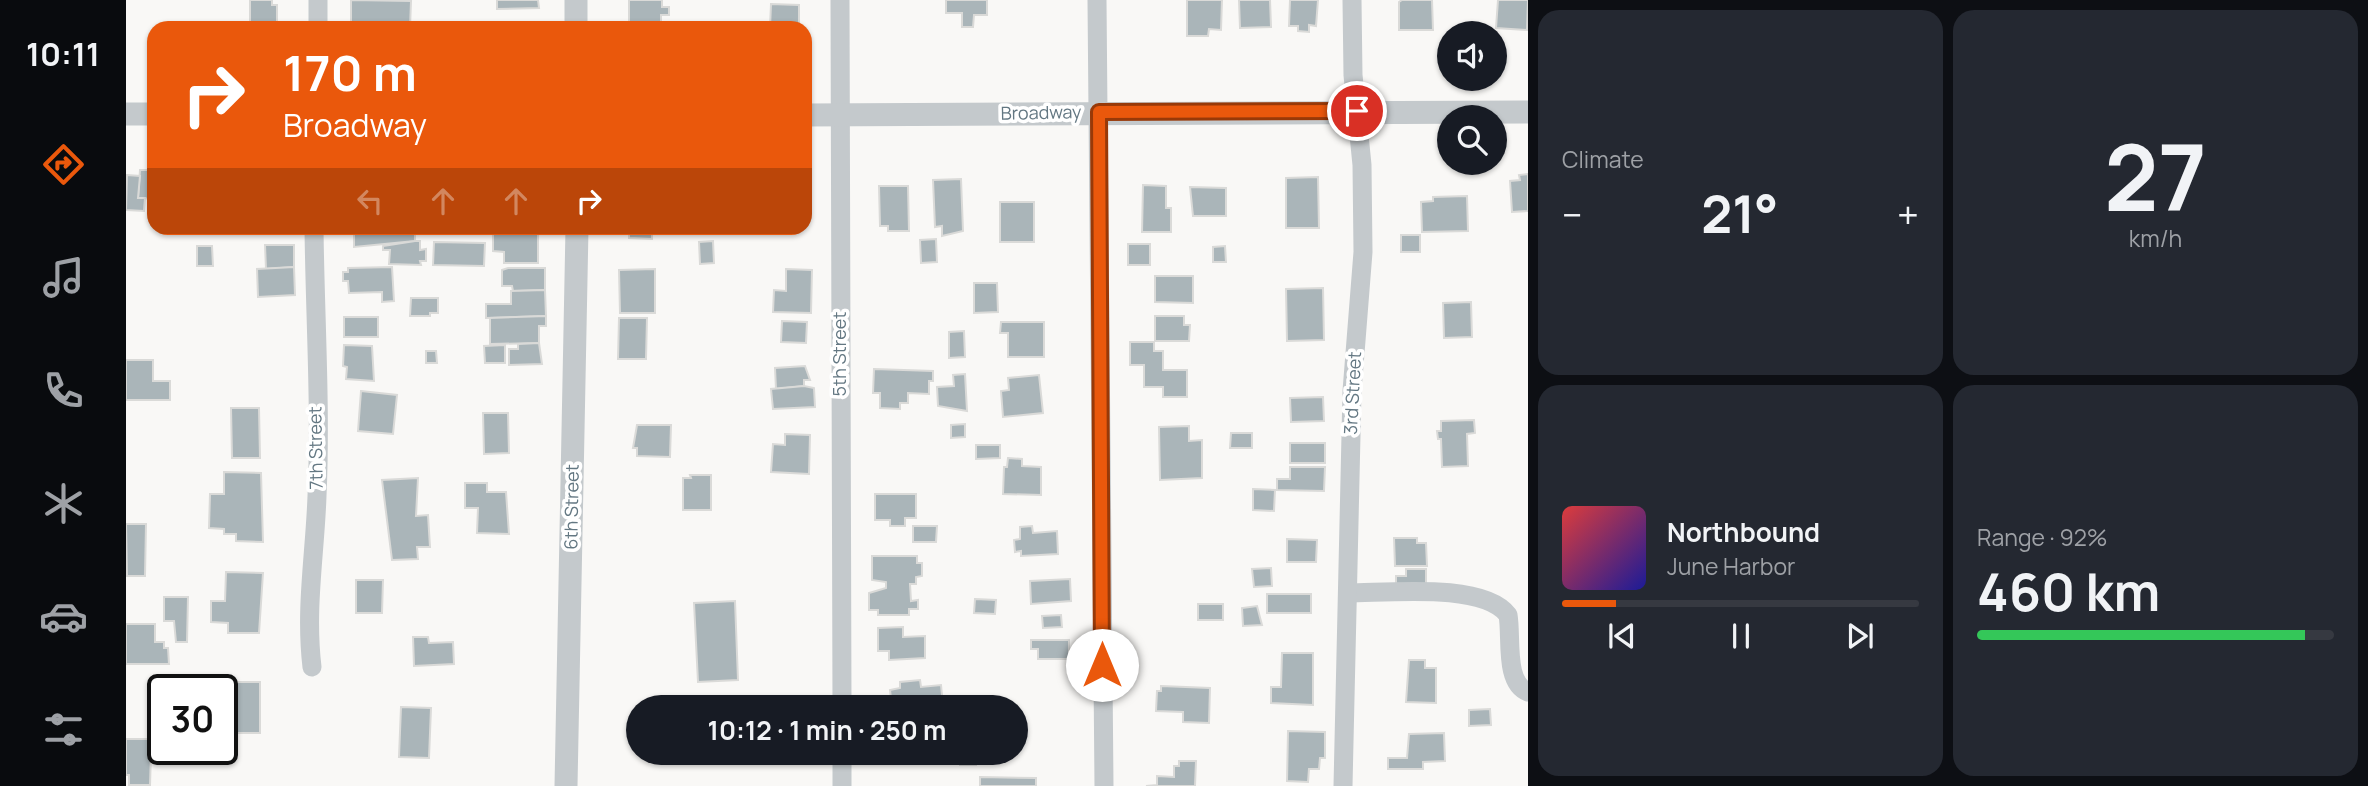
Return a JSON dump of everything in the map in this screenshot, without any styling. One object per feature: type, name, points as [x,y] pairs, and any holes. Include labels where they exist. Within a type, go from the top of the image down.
[{"type":"street","points":[[318,0],[318,21]]},
{"type":"street","points":[[576,0],[576,21]]},
{"type":"street","name":"5th Street","points":[[840,0],[842,695]]},
{"type":"street","points":[[1097,0],[1104,786]]},
{"type":"street","name":"3rd Street","points":[[1343,786],[1352,391],[1363,252],[1362,165],[1352,0]]},
{"type":"street","name":"Broadway","points":[[812,115],[1357,111],[1528,113]]},
{"type":"street","points":[[126,114],[147,114]]},
{"type":"street","name":"7th Street","points":[[312,667],[308,599],[318,459],[314,235]]},
{"type":"street","name":"6th Street","points":[[566,786],[577,235]]},
{"type":"street","points":[[1348,593],[1444,593],[1488,599],[1508,615],[1513,676],[1516,685],[1528,692]]},
{"type":"street","points":[[842,765],[842,786]]},
{"type":"building","points":[[250,0],[272,0],[272,5],[277,5],[277,21],[250,21]]},
{"type":"building","points":[[351,0],[411,1],[410,21],[351,21]]},
{"type":"building","points":[[497,0],[538,0],[539,8],[497,9]]},
{"type":"building","points":[[629,0],[662,0],[662,7],[669,7],[669,15],[661,15],[661,21],[629,21]]},
{"type":"building","points":[[946,0],[987,0],[987,15],[974,15],[973,27],[962,27],[962,13],[946,13]]},
{"type":"building","points":[[1187,0],[1222,0],[1221,30],[1209,29],[1208,36],[1187,36]]},
{"type":"building","points":[[1239,0],[1270,0],[1271,27],[1240,28]]},
{"type":"building","points":[[1290,0],[1318,0],[1316,26],[1309,25],[1309,32],[1298,31],[1298,26],[1289,26]]},
{"type":"building","points":[[1432,0],[1433,30],[1399,30],[1399,2]]},
{"type":"building","points":[[1498,0],[1528,0],[1527,30],[1507,29],[1507,21],[1496,21]]},
{"type":"building","points":[[771,4],[799,5],[799,21],[770,21]]},
{"type":"building","points":[[140,170],[147,170],[147,199],[138,198]]},
{"type":"building","points":[[1528,174],[1528,211],[1512,212],[1510,181],[1520,180],[1519,175]]},
{"type":"building","points":[[127,175],[140,176],[138,198],[145,198],[144,211],[126,210]]},
{"type":"building","points":[[1318,177],[1319,228],[1286,228],[1286,178]]},
{"type":"building","points":[[961,179],[963,231],[942,236],[942,226],[935,227],[933,180]]},
{"type":"building","points":[[1143,185],[1166,186],[1166,208],[1171,208],[1171,232],[1142,232]]},
{"type":"building","points":[[879,186],[908,186],[909,231],[888,231],[888,226],[880,226]]},
{"type":"building","points":[[1190,187],[1226,188],[1226,216],[1193,216]]},
{"type":"building","points":[[1467,196],[1468,231],[1422,232],[1421,202],[1433,201],[1433,197]]},
{"type":"building","points":[[1000,202],[1034,202],[1034,242],[1000,242]]},
{"type":"building","points":[[354,235],[415,235],[415,241],[354,247]]},
{"type":"building","points":[[493,235],[538,235],[538,263],[504,263],[504,252],[493,251]]},
{"type":"building","points":[[629,235],[652,235],[652,239],[629,238]]},
{"type":"building","points":[[1401,235],[1420,235],[1420,252],[1401,252]]},
{"type":"building","points":[[936,239],[937,262],[921,263],[920,240]]},
{"type":"building","points":[[420,241],[420,250],[426,249],[426,261],[420,261],[421,265],[389,264],[390,250],[383,250],[383,246]]},
{"type":"building","points":[[713,241],[714,263],[700,264],[699,242]]},
{"type":"building","points":[[434,242],[485,243],[484,266],[433,265]]},
{"type":"building","points":[[1128,244],[1150,244],[1150,265],[1128,265]]},
{"type":"building","points":[[265,245],[294,245],[294,267],[266,269]]},
{"type":"building","points":[[197,246],[212,246],[213,266],[197,266]]},
{"type":"building","points":[[1225,246],[1226,262],[1213,262],[1213,247]]},
{"type":"building","points":[[294,267],[295,295],[258,297],[257,269]]},
{"type":"building","points":[[392,267],[394,301],[382,302],[382,292],[349,293],[348,281],[343,281],[343,272],[348,272],[348,268]]},
{"type":"building","points":[[545,268],[545,290],[513,291],[512,286],[502,286],[502,270]]},
{"type":"building","points":[[655,269],[655,313],[620,313],[619,270]]},
{"type":"building","points":[[786,269],[812,270],[811,313],[773,312],[774,290],[786,291]]},
{"type":"building","points":[[1155,276],[1193,276],[1193,303],[1155,302]]},
{"type":"building","points":[[974,283],[997,283],[998,312],[974,313]]},
{"type":"building","points":[[1323,288],[1324,340],[1287,341],[1286,289]]},
{"type":"building","points":[[545,290],[546,316],[486,318],[486,304],[511,304],[511,291]]},
{"type":"building","points":[[411,298],[438,298],[438,313],[430,313],[430,316],[410,316]]},
{"type":"building","points":[[1471,302],[1472,337],[1444,338],[1443,303]]},
{"type":"building","points":[[546,316],[546,326],[539,326],[539,343],[490,344],[490,318]]},
{"type":"building","points":[[1155,316],[1184,316],[1184,325],[1190,325],[1189,341],[1155,341]]},
{"type":"building","points":[[344,317],[378,317],[378,337],[344,337]]},
{"type":"building","points":[[619,318],[647,318],[646,359],[618,359]]},
{"type":"building","points":[[782,321],[807,322],[806,343],[781,342]]},
{"type":"building","points":[[1001,322],[1044,322],[1044,357],[1008,357],[1008,333],[1000,333]]},
{"type":"building","points":[[964,331],[965,357],[949,358],[949,332]]},
{"type":"building","points":[[1130,342],[1154,342],[1154,351],[1163,351],[1163,370],[1187,370],[1187,397],[1163,397],[1163,387],[1144,387],[1144,365],[1130,365]]},
{"type":"building","points":[[539,343],[542,364],[509,365],[509,349],[518,349],[518,344]]},
{"type":"building","points":[[344,345],[372,346],[374,381],[346,379],[347,367],[343,366]]},
{"type":"building","points":[[505,345],[505,363],[485,363],[484,346]]},
{"type":"building","points":[[426,351],[436,351],[437,363],[426,363]]},
{"type":"building","points":[[126,360],[153,360],[153,381],[170,381],[170,400],[126,400]]},
{"type":"building","points":[[805,366],[810,380],[804,380],[804,386],[776,389],[775,368]]},
{"type":"building","points":[[874,369],[933,371],[933,381],[929,381],[929,394],[908,393],[908,403],[900,403],[900,409],[880,408],[880,393],[873,393]]},
{"type":"building","points":[[965,374],[967,411],[938,406],[937,387],[954,386],[953,375]]},
{"type":"building","points":[[1039,375],[1043,413],[1003,417],[1001,391],[1009,390],[1008,378]]},
{"type":"building","points":[[804,386],[814,388],[815,407],[773,409],[771,389]]},
{"type":"building","points":[[361,391],[397,395],[393,434],[358,431]]},
{"type":"building","points":[[1323,397],[1324,421],[1291,422],[1290,398]]},
{"type":"building","points":[[231,408],[259,408],[260,458],[232,458]]},
{"type":"building","points":[[483,413],[508,413],[509,453],[484,454]]},
{"type":"building","points":[[1474,420],[1475,433],[1467,434],[1468,466],[1442,467],[1441,439],[1438,439],[1437,431],[1441,431],[1441,421]]},
{"type":"building","points":[[965,424],[965,437],[951,438],[951,425]]},
{"type":"building","points":[[637,425],[671,425],[670,457],[637,456],[637,448],[633,448]]},
{"type":"building","points":[[1189,426],[1189,441],[1202,440],[1202,478],[1160,480],[1159,427]]},
{"type":"building","points":[[1231,433],[1252,433],[1252,448],[1230,448]]},
{"type":"building","points":[[785,434],[810,435],[809,474],[771,472],[773,444],[785,445]]},
{"type":"building","points":[[1290,443],[1325,443],[1325,463],[1290,463]]},
{"type":"building","points":[[976,445],[1000,445],[1000,458],[976,459]]},
{"type":"building","points":[[1008,458],[1022,459],[1022,466],[1041,467],[1041,495],[1003,494],[1004,467],[1007,467]]},
{"type":"building","points":[[1290,467],[1325,467],[1324,491],[1277,490],[1277,479],[1290,479]]},
{"type":"building","points":[[224,472],[261,473],[263,542],[236,541],[236,534],[224,534],[224,529],[209,528],[210,494],[224,494]]},
{"type":"building","points":[[690,475],[711,475],[711,510],[683,510],[683,478],[691,478]]},
{"type":"building","points":[[418,478],[416,516],[428,515],[430,547],[417,547],[418,559],[392,560],[382,480]]},
{"type":"building","points":[[465,483],[487,483],[487,492],[506,492],[509,534],[477,533],[478,508],[465,508]]},
{"type":"building","points":[[1253,489],[1275,490],[1274,511],[1253,510]]},
{"type":"building","points":[[875,494],[916,494],[916,518],[905,518],[905,526],[890,526],[890,520],[875,520]]},
{"type":"building","points":[[126,524],[146,524],[145,576],[127,576]]},
{"type":"building","points":[[913,526],[937,526],[936,542],[913,542]]},
{"type":"building","points":[[1032,526],[1033,533],[1057,531],[1058,554],[1021,556],[1021,551],[1015,552],[1014,540],[1020,539],[1020,527]]},
{"type":"building","points":[[1394,538],[1417,538],[1417,543],[1426,543],[1427,566],[1395,566]]},
{"type":"building","points":[[1287,539],[1317,540],[1316,562],[1287,562]]},
{"type":"building","points":[[872,556],[917,556],[917,563],[922,563],[922,576],[916,577],[916,584],[910,584],[911,601],[918,600],[918,609],[909,609],[909,615],[878,615],[878,610],[869,610],[869,593],[886,588],[886,582],[872,580]]},
{"type":"building","points":[[1271,568],[1272,586],[1254,587],[1252,569]]},
{"type":"building","points":[[1406,569],[1426,569],[1426,590],[1396,590],[1396,576],[1406,576]]},
{"type":"building","points":[[226,572],[263,573],[259,633],[228,633],[228,623],[211,622],[211,601],[225,601]]},
{"type":"building","points":[[1070,579],[1071,601],[1031,604],[1030,581]]},
{"type":"building","points":[[356,580],[383,580],[382,613],[356,613]]},
{"type":"building","points":[[1267,594],[1311,594],[1311,613],[1267,613]]},
{"type":"building","points":[[164,597],[188,597],[187,642],[176,642],[174,621],[164,621]]},
{"type":"building","points":[[975,599],[996,600],[995,614],[974,613]]},
{"type":"building","points":[[735,601],[738,680],[698,682],[694,603]]},
{"type":"building","points":[[1198,604],[1223,604],[1223,620],[1198,620]]},
{"type":"building","points":[[1257,606],[1262,625],[1243,626],[1242,608]]},
{"type":"building","points":[[1061,615],[1062,627],[1043,628],[1042,616]]},
{"type":"building","points":[[126,624],[155,624],[155,642],[164,642],[164,648],[168,648],[169,664],[126,664]]},
{"type":"building","points":[[903,627],[903,637],[925,636],[925,658],[889,660],[889,651],[878,651],[878,628]]},
{"type":"building","points":[[413,637],[428,637],[429,643],[453,642],[454,664],[414,666]]},
{"type":"building","points":[[1031,640],[1069,640],[1069,659],[1038,659],[1038,649],[1031,649]]},
{"type":"building","points":[[1282,653],[1313,653],[1313,705],[1271,703],[1271,687],[1281,687]]},
{"type":"building","points":[[1409,660],[1425,660],[1425,668],[1436,668],[1436,703],[1406,702]]},
{"type":"building","points":[[920,680],[921,687],[941,685],[942,695],[891,695],[890,690],[900,688],[900,682]]},
{"type":"building","points":[[238,682],[260,682],[260,733],[238,733]]},
{"type":"building","points":[[1161,686],[1210,688],[1209,723],[1183,722],[1183,712],[1156,711],[1157,691],[1161,691]]},
{"type":"building","points":[[401,707],[431,708],[429,758],[399,757]]},
{"type":"building","points":[[1490,709],[1491,725],[1469,726],[1469,710]]},
{"type":"building","points":[[1288,731],[1325,732],[1325,758],[1320,758],[1319,769],[1309,769],[1308,782],[1287,781]]},
{"type":"building","points":[[1444,733],[1445,761],[1423,762],[1423,769],[1388,769],[1388,758],[1407,758],[1409,734]]},
{"type":"building","points":[[126,739],[147,739],[150,785],[129,785],[129,775],[126,775]]},
{"type":"building","points":[[1179,761],[1196,761],[1195,786],[1146,786],[1157,785],[1157,776],[1174,777],[1174,766],[1179,766]]},
{"type":"building","points":[[980,777],[1036,778],[1036,786],[980,786]]},
{"type":"route","points":[[1102,665],[1099,112],[1357,111]]}]
